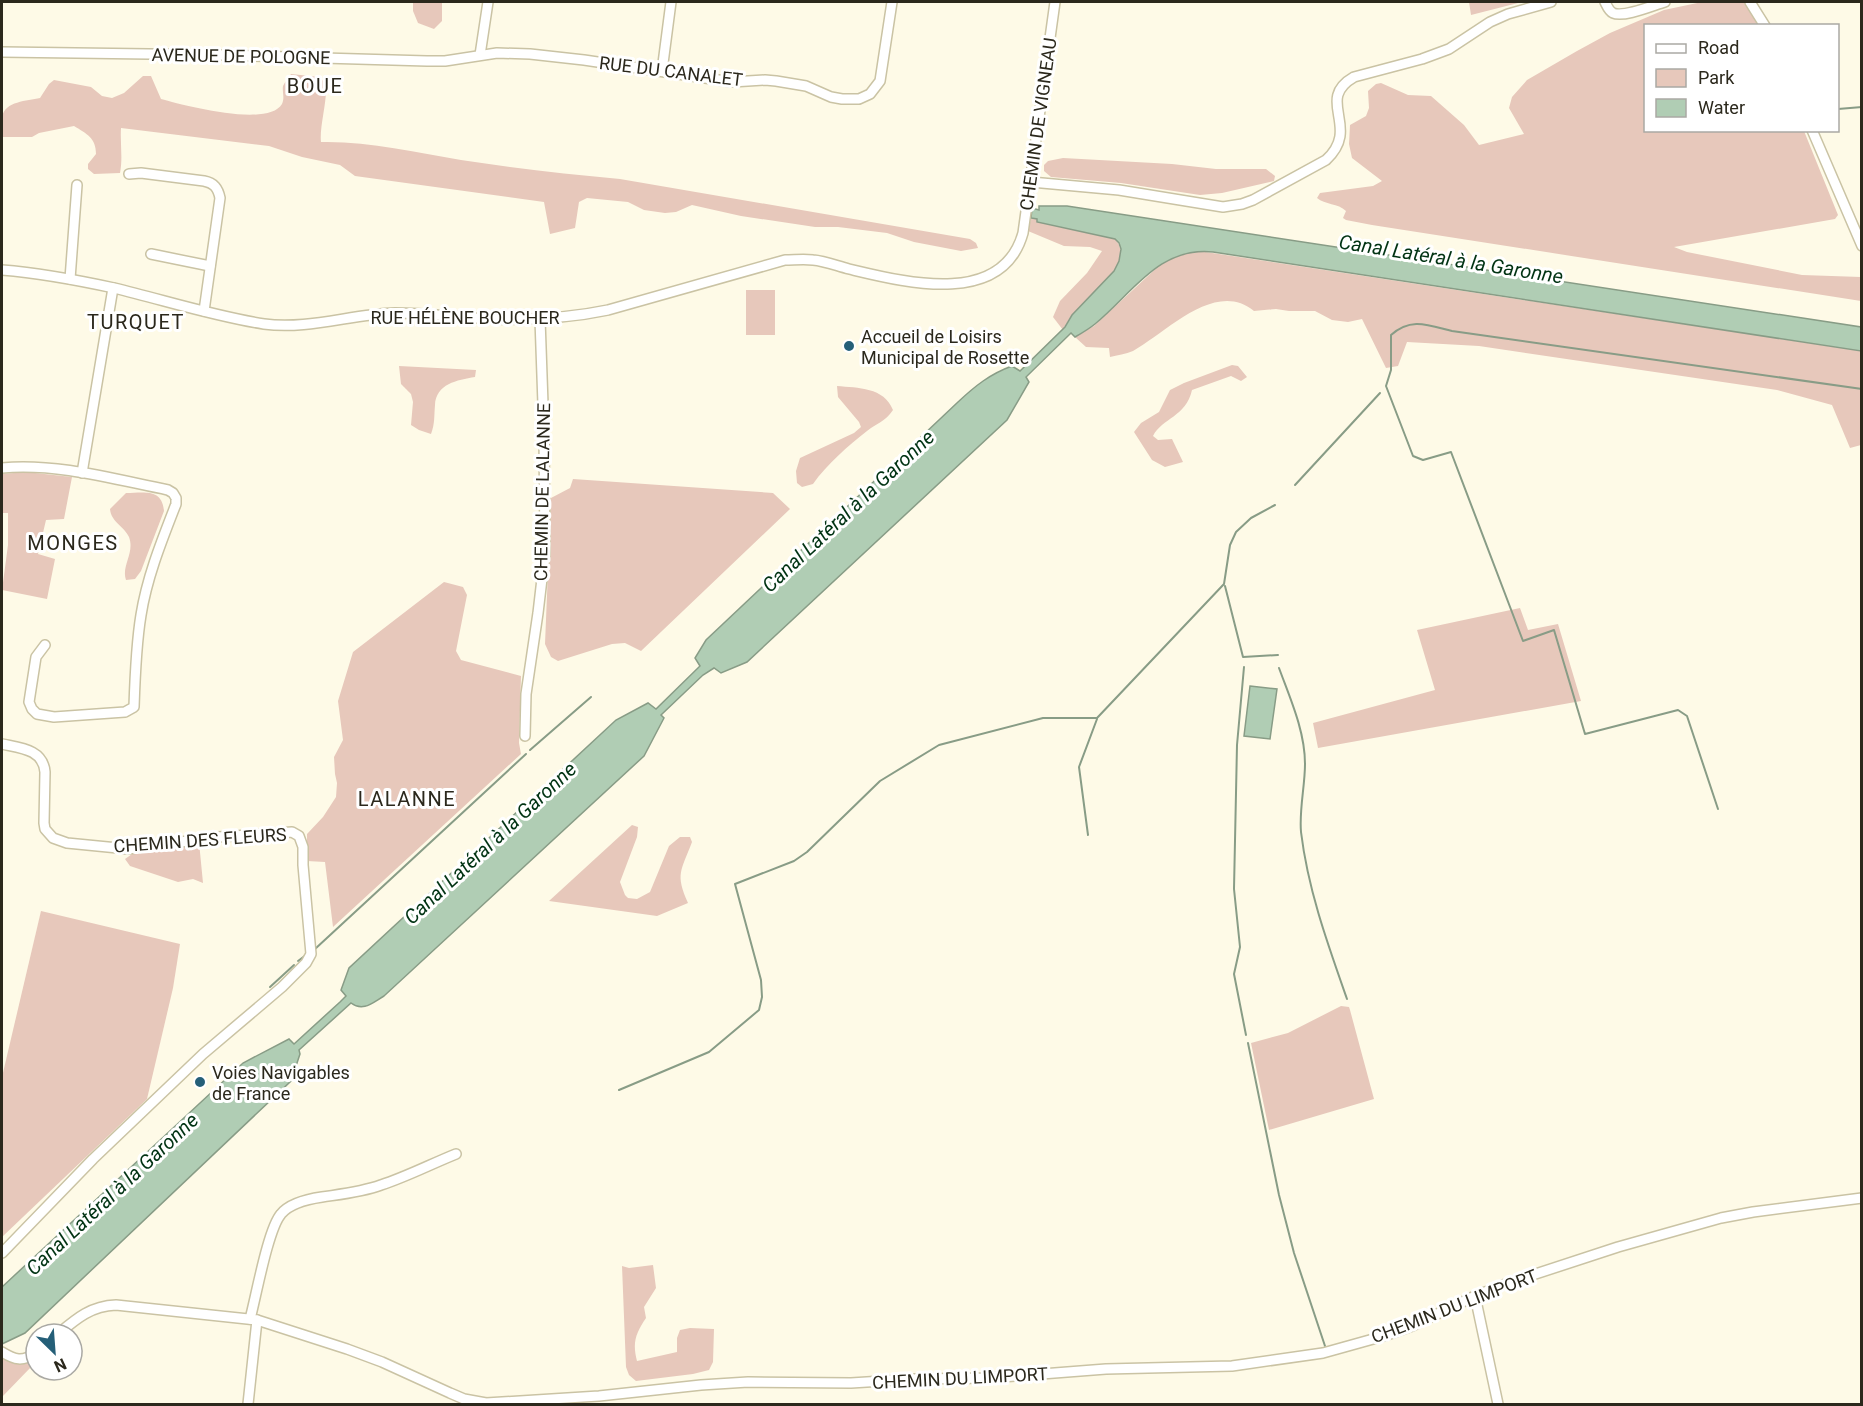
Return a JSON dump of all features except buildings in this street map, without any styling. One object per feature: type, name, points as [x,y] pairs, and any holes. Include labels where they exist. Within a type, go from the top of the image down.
[{"type":"street","points":[[480,55],[488,2]]},
{"type":"street","points":[[662,71],[671,2]]},
{"type":"street","name":"RUE DU CANALET","points":[[480,55],[530,54],[732,82],[776,81],[806,86],[842,99],[859,99],[873,91],[880,81],[892,2]]},
{"type":"street","name":"CHEMIN DE VIGNEAU","points":[[1019,246],[1031,182],[1055,2]]},
{"type":"street","points":[[1031,182],[1119,190],[1223,207],[1253,200],[1326,160],[1335,151],[1340,143],[1341,134],[1336,98],[1345,82],[1354,77],[1422,59],[1449,49],[1490,22],[1551,2]]},
{"type":"street","points":[[1605,2],[1608,9],[1617,14],[1625,14],[1665,2]]},
{"type":"street","points":[[1750,2],[1764,24]]},
{"type":"street","name":"AVENUE DE POLOGNE","points":[[2,52],[427,61],[445,61],[480,55]]},
{"type":"street","points":[[1813,132],[1862,246]]},
{"type":"street","points":[[129,174],[141,172],[204,181],[217,188],[220,198],[204,311]]},
{"type":"street","points":[[70,279],[77,185]]},
{"type":"street","name":"RUE HÉLÈNE BOUCHER","points":[[2,270],[70,279],[204,311],[264,324],[285,326],[393,313],[494,319],[581,316],[785,261],[813,260],[920,284],[965,282],[996,273],[1019,246]]},
{"type":"street","points":[[151,254],[210,266]]},
{"type":"street","points":[[82,473],[113,288]]},
{"type":"street","name":"CHEMIN DE LALANNE","points":[[525,736],[526,694],[545,553],[540,319]]},
{"type":"street","points":[[2,468],[40,467],[82,473],[168,490],[176,498],[141,612],[136,644],[134,707],[125,712],[54,717],[38,714],[29,702],[36,657],[45,645]]},
{"type":"street","name":"CHEMIN DES FLEURS","points":[[2,744],[31,751],[41,758],[45,765],[44,823],[49,834],[67,843],[128,849],[218,837],[292,832],[299,836],[303,847],[311,954],[306,963],[282,987],[203,1054],[93,1159],[2,1253]]},
{"type":"street","points":[[248,1404],[253,1319],[273,1231],[279,1216],[294,1205],[380,1186],[456,1154]]},
{"type":"street","name":"CHEMIN DU LIMPORT","points":[[72,1322],[89,1310],[116,1305],[253,1319],[347,1349],[457,1396],[486,1403],[599,1396],[748,1382],[851,1383],[914,1378],[990,1378],[1106,1369],[1232,1366],[1323,1353],[1384,1336],[1412,1326],[1508,1283],[1618,1247],[1721,1218],[1862,1198]]},
{"type":"street","points":[[1475,1296],[1498,1404]]},
{"type":"street","points":[[2,1352],[12,1359],[24,1360]]},
{"type":"green space","points":[[413,2],[442,2],[442,21],[434,29],[418,23],[413,11]]},
{"type":"green space","points":[[1469,2],[1522,2],[1471,15]]},
{"type":"green space","points":[[1702,2],[1744,2],[1759,24],[1644,24],[1644,132],[1804,132],[1838,215],[1835,219],[1674,247],[1687,252],[1802,275],[1861,277],[1861,301],[1372,225],[1346,220],[1343,218],[1346,211],[1343,208],[1317,198],[1320,193],[1373,186],[1382,181],[1352,158],[1349,144],[1350,125],[1366,116],[1369,108],[1368,91],[1376,84],[1381,83],[1408,95],[1431,96],[1464,125],[1479,145],[1524,134],[1509,108],[1512,97],[1527,80],[1610,33],[1664,10]]},
{"type":"green space","points":[[291,74],[320,77],[325,84],[326,96],[321,142],[374,145],[500,166],[620,179],[970,239],[976,243],[978,248],[961,251],[914,242],[887,233],[838,227],[815,227],[741,216],[692,205],[676,212],[665,213],[644,210],[628,202],[587,198],[579,202],[575,228],[550,234],[544,202],[355,176],[340,165],[302,157],[269,146],[121,128],[120,173],[94,174],[88,169],[88,164],[96,154],[94,144],[87,134],[74,126],[39,133],[32,137],[2,137],[1,119],[7,108],[17,103],[40,98],[54,80],[91,87],[102,96],[112,98],[124,93],[143,76],[151,76],[161,99],[187,106],[243,115],[274,111],[282,104],[283,86]]},
{"type":"green space","points":[[1063,158],[1172,164],[1216,169],[1266,169],[1275,176],[1274,181],[1222,193],[1200,195],[1121,183],[1051,177],[1044,171],[1044,165],[1048,161]]},
{"type":"green space","points":[[1031,218],[1037,219],[1037,222],[1115,239],[1120,248],[1120,258],[1115,269],[1072,316],[1063,330],[1053,317],[1060,301],[1087,273],[1102,251],[1090,247],[1064,246],[1028,231]]},
{"type":"green space","points":[[1199,251],[1861,351],[1861,445],[1850,448],[1832,405],[1777,390],[1479,346],[1407,342],[1398,366],[1386,368],[1362,319],[1348,322],[1332,320],[1315,311],[1276,309],[1254,311],[1239,303],[1223,301],[1191,312],[1133,351],[1110,357],[1109,348],[1086,347],[1075,337],[1094,326],[1163,262],[1179,255]]},
{"type":"green space","points":[[746,290],[775,290],[775,335],[746,335]]},
{"type":"green space","points":[[1232,365],[1238,366],[1247,377],[1241,381],[1231,376],[1192,390],[1185,406],[1162,425],[1153,436],[1158,440],[1172,439],[1183,462],[1165,467],[1152,460],[1134,432],[1141,423],[1159,412],[1170,390]]},
{"type":"green space","points":[[399,366],[476,370],[475,377],[449,384],[439,392],[436,398],[431,434],[411,425],[413,402],[411,394],[401,384]]},
{"type":"green space","points":[[837,386],[862,388],[877,393],[889,402],[893,410],[884,420],[867,431],[838,456],[813,484],[802,487],[797,483],[796,471],[800,458],[854,433],[861,427],[838,397]]},
{"type":"green space","points":[[26,472],[72,477],[64,519],[46,520],[38,554],[55,559],[47,599],[2,590],[8,545],[8,513],[2,513],[2,474]]},
{"type":"green space","points":[[573,479],[773,493],[790,509],[641,651],[625,643],[612,644],[558,661],[551,657],[545,644],[551,498],[570,488]]},
{"type":"green space","points":[[126,493],[156,495],[163,504],[164,511],[141,571],[135,579],[126,580],[129,537],[113,517],[110,509]]},
{"type":"green space","points":[[444,582],[463,587],[467,595],[456,651],[461,660],[521,676],[519,743],[521,754],[333,927],[325,862],[307,861],[307,834],[323,817],[336,797],[334,757],[343,740],[338,701],[353,652]]},
{"type":"green space","points":[[1520,608],[1528,630],[1558,624],[1581,701],[1318,748],[1313,723],[1435,690],[1417,630]]},
{"type":"green space","points":[[632,825],[638,827],[637,837],[620,882],[625,895],[628,898],[637,899],[650,892],[669,846],[680,837],[690,837],[692,842],[681,873],[688,903],[657,916],[549,901]]},
{"type":"green space","points":[[199,842],[203,883],[193,879],[178,882],[130,866],[125,859],[135,852]]},
{"type":"green space","points":[[41,911],[180,944],[173,988],[147,1099],[2,1237],[2,1077]]},
{"type":"green space","points":[[1341,1006],[1349,1007],[1374,1099],[1269,1130],[1251,1043],[1288,1033]]},
{"type":"green space","points":[[653,1265],[656,1288],[644,1307],[646,1318],[636,1338],[637,1361],[677,1352],[677,1338],[680,1330],[714,1329],[713,1362],[709,1370],[636,1381],[629,1375],[626,1367],[622,1266],[629,1268]]},
{"type":"green space","points":[[2,1357],[13,1363],[24,1361],[24,1374],[2,1397]]},
{"type":"water","name":"Canal Latéral à la Garonne","points":[[1039,206],[1067,206],[1861,327],[1861,351],[1213,252],[1194,252],[1177,256],[1162,264],[1134,286],[1093,326],[1075,337],[1071,333],[1026,377],[1029,382],[1007,420],[747,662],[721,673],[714,668],[703,675],[661,715],[664,718],[644,756],[384,996],[364,1007],[351,1003],[299,1050],[300,1054],[291,1081],[37,1322],[24,1322],[24,1333],[2,1344],[2,1287],[243,1063],[289,1039],[294,1044],[340,1002],[346,996],[341,990],[349,968],[616,720],[648,703],[656,709],[700,666],[695,658],[706,640],[964,396],[983,381],[1004,369],[1012,366],[1020,371],[1065,327],[1072,315],[1114,271],[1121,249],[1115,239],[1037,222],[1037,219],[1031,218],[1032,208],[1039,210]]},
{"type":"water","points":[[1250,686],[1277,689],[1270,739],[1244,736]]},
{"type":"waterway","points":[[1839,109],[1862,107]]},
{"type":"waterway","points":[[1718,809],[1687,716],[1678,710],[1585,734],[1554,630],[1523,641],[1451,452],[1423,460],[1413,456],[1386,386],[1391,370],[1391,335],[1398,329],[1420,324],[1452,331],[1862,389]]},
{"type":"waterway","points":[[1295,485],[1380,393]]},
{"type":"waterway","points":[[619,1090],[709,1052],[759,1010],[762,997],[761,980],[735,884],[794,861],[807,852],[880,781],[939,745],[1043,718],[1097,718],[1224,584],[1230,545],[1236,532],[1251,518],[1275,505]]},
{"type":"waterway","points":[[1225,586],[1243,657],[1278,655]]},
{"type":"waterway","points":[[1244,667],[1237,745],[1234,889],[1240,947],[1234,974],[1246,1035]]},
{"type":"waterway","points":[[1279,668],[1296,715],[1304,752],[1301,832],[1308,875],[1347,999]]},
{"type":"waterway","points":[[530,750],[591,697]]},
{"type":"waterway","points":[[1088,835],[1079,767],[1097,719]]},
{"type":"waterway","points":[[315,949],[526,754]]},
{"type":"waterway","points":[[298,961],[306,955]]},
{"type":"waterway","points":[[270,987],[294,965]]},
{"type":"waterway","points":[[1248,1043],[1279,1195],[1294,1253],[1325,1346]]},
{"type":"place","name":"Accueil de Loisirs Municipal de Rosette","points":[[849,346]]},
{"type":"place","name":"Voies Navigables de France","points":[[200,1082]]},
{"type":"district","name":"BOUE","points":[[315,86]]},
{"type":"district","name":"TURQUET","points":[[136,322]]},
{"type":"district","name":"MONGES","points":[[73,543]]},
{"type":"district","name":"LALANNE","points":[[407,799]]}]
